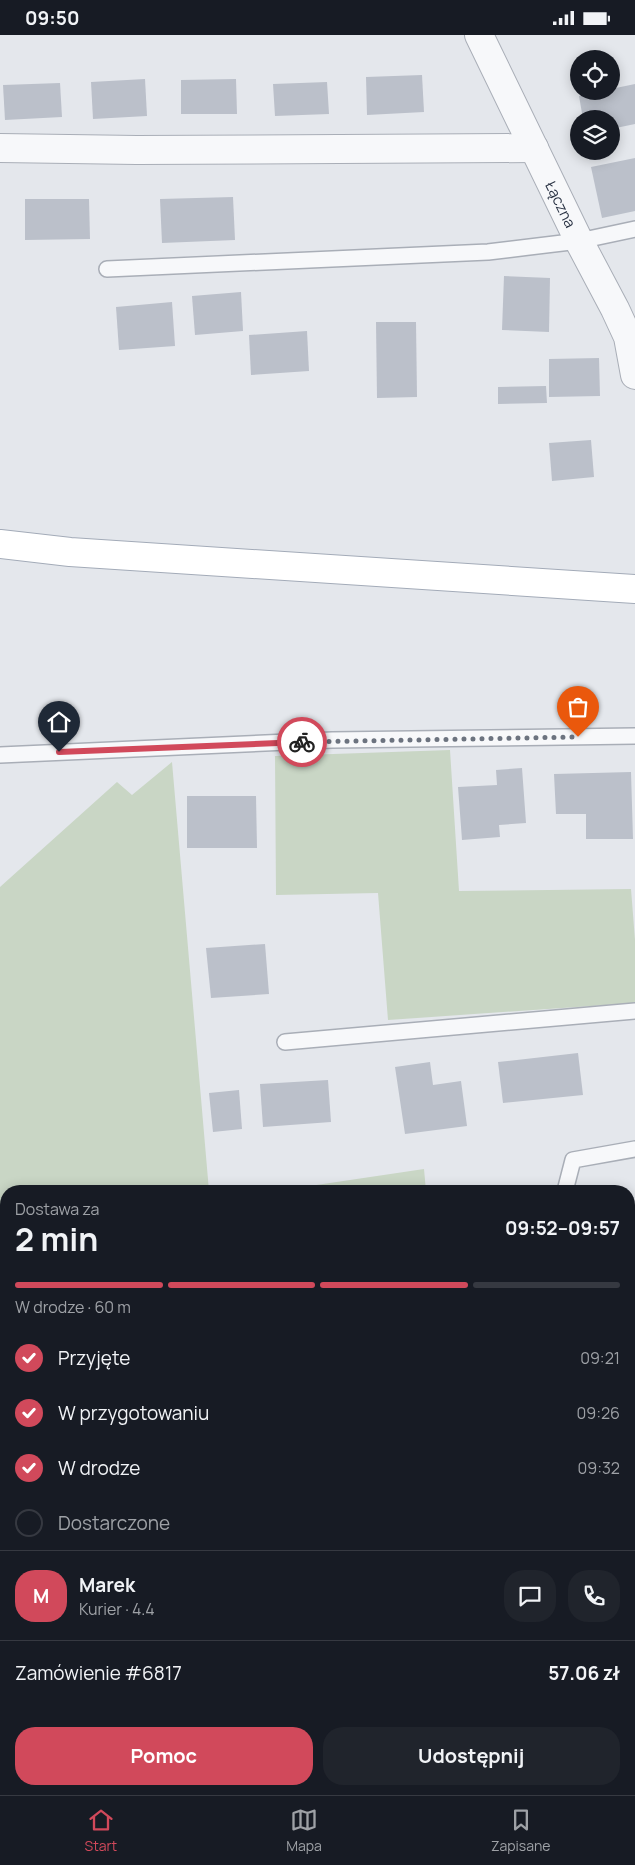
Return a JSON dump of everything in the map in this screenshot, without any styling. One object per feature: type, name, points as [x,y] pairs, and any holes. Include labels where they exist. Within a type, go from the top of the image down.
[{"type":"main road","points":[[0,544],[70,552],[635,589]]},
{"type":"street","name":"Łączna","points":[[479,35],[628,337],[635,375]]},
{"type":"street","points":[[0,148],[138,150],[534,148]]},
{"type":"lane","points":[[107,269],[488,252],[579,241],[635,229]]},
{"type":"lane","points":[[0,755],[332,740],[635,736]]},
{"type":"lane","points":[[285,1042],[635,1011]]},
{"type":"lane","points":[[567,1185],[573,1160],[635,1149]]},
{"type":"green space","points":[[450,750],[459,891],[631,889],[635,940],[635,1003],[388,1020],[378,893],[276,895],[275,756]]},
{"type":"green space","points":[[172,762],[208,1185],[0,1185],[0,887],[117,782],[132,795]]},
{"type":"green space","points":[[424,1169],[425,1185],[316,1185]]},
{"type":"building","points":[[422,75],[424,112],[367,115],[366,77]]},
{"type":"building","points":[[145,79],[147,116],[93,119],[91,82]]},
{"type":"building","points":[[236,79],[237,114],[181,114],[181,80]]},
{"type":"building","points":[[327,82],[329,114],[275,116],[273,84]]},
{"type":"building","points":[[60,83],[62,117],[5,120],[3,85]]},
{"type":"building","points":[[635,84],[635,124],[620,127],[620,110],[581,110],[580,100],[620,100],[620,87]]},
{"type":"building","points":[[635,158],[635,211],[602,218],[591,167]]},
{"type":"building","points":[[233,197],[235,240],[162,243],[160,199]]},
{"type":"building","points":[[25,199],[89,199],[90,239],[25,240]]},
{"type":"building","points":[[504,276],[550,278],[549,332],[502,330]]},
{"type":"building","points":[[241,292],[243,331],[195,335],[192,296]]},
{"type":"building","points":[[172,302],[175,346],[119,350],[116,307]]},
{"type":"building","points":[[376,322],[416,322],[417,397],[377,398]]},
{"type":"building","points":[[307,331],[309,371],[251,375],[249,335]]},
{"type":"building","points":[[599,358],[600,396],[549,397],[549,359]]},
{"type":"building","points":[[546,386],[547,403],[498,404],[498,387]]},
{"type":"building","points":[[591,440],[594,477],[552,481],[549,443]]},
{"type":"building","points":[[522,768],[526,823],[499,825],[500,837],[462,840],[458,787],[497,785],[496,770]]},
{"type":"building","points":[[631,772],[633,839],[586,839],[586,814],[556,814],[554,774]]},
{"type":"building","points":[[187,796],[256,796],[257,848],[187,848]]},
{"type":"building","points":[[265,944],[269,994],[211,998],[206,948]]},
{"type":"building","points":[[578,1053],[583,1095],[503,1103],[498,1062]]},
{"type":"building","points":[[430,1062],[433,1085],[461,1081],[467,1126],[405,1134],[395,1067]]},
{"type":"building","points":[[328,1080],[331,1122],[263,1127],[260,1084]]},
{"type":"building","points":[[239,1090],[242,1129],[213,1132],[209,1093]]},
{"type":"way so far","points":[[302,742],[578,737]]},
{"type":"route","points":[[59,752],[302,742]]}]
